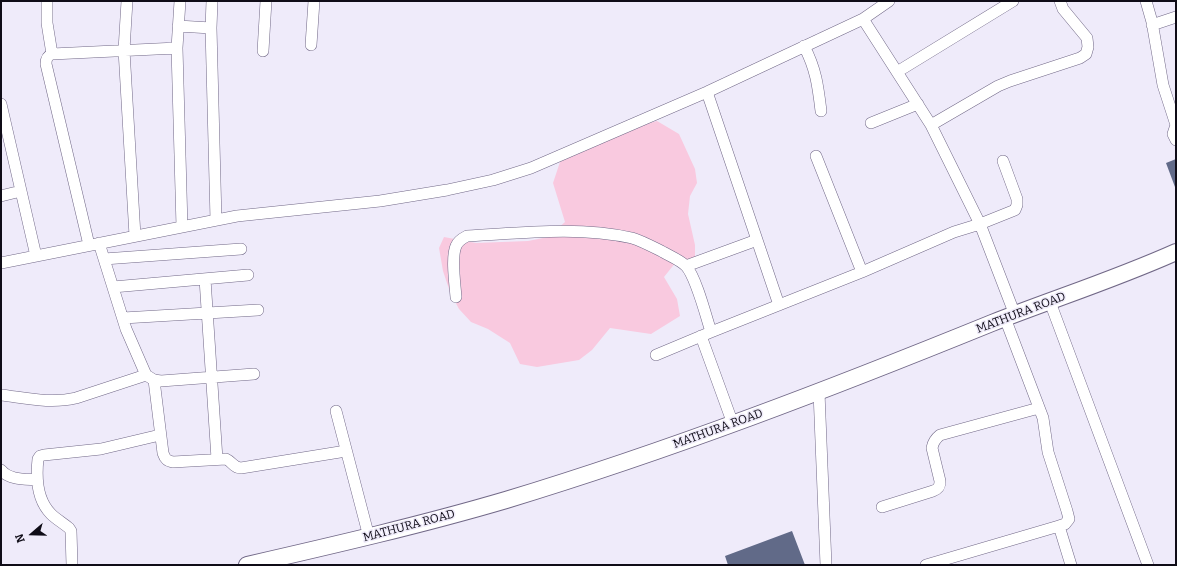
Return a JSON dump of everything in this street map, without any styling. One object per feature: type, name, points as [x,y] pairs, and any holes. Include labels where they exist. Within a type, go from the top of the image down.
[{"type":"main road","name":"MATHURA ROAD","points":[[248,565],[369,537],[504,500],[582,476],[733,424],[819,392],[1139,268],[1176,252]]},
{"type":"street","points":[[47,1],[47,23],[52,54]]},
{"type":"street","points":[[127,1],[124,50],[135,236]]},
{"type":"street","points":[[180,1],[177,48],[182,227]]},
{"type":"street","points":[[212,1],[211,28],[216,220]]},
{"type":"street","points":[[264,51],[266,1]]},
{"type":"street","points":[[310,45],[314,1]]},
{"type":"street","points":[[1,263],[238,216],[380,201],[447,190],[493,180],[531,168],[707,92],[863,19],[889,1]]},
{"type":"street","points":[[897,72],[1013,1]]},
{"type":"street","points":[[931,125],[998,86],[1080,58],[1086,54],[1088,47],[1087,38],[1063,9],[1060,1]]},
{"type":"street","points":[[1146,1],[1163,85],[1176,125],[1173,134],[1176,140]]},
{"type":"street","points":[[1152,25],[1176,17]]},
{"type":"street","points":[[863,19],[931,125],[980,224],[1043,418],[1048,452],[1067,511],[1068,519],[1065,524],[1060,526],[949,562],[926,565]]},
{"type":"street","points":[[178,26],[211,28]]},
{"type":"street","points":[[804,46],[811,59],[817,79],[821,111]]},
{"type":"street","points":[[177,48],[52,54],[46,59],[46,64],[94,244],[104,259],[126,329],[150,377],[165,458],[168,461],[173,462],[226,459],[237,468],[241,468],[346,451]]},
{"type":"street","points":[[707,92],[779,305]]},
{"type":"street","points":[[1,104],[5,139],[21,191],[36,256]]},
{"type":"street","points":[[871,123],[918,104]]},
{"type":"street","points":[[816,156],[862,272]]},
{"type":"street","points":[[656,355],[862,272],[954,232],[980,224],[1015,210],[1017,199],[1003,161]]},
{"type":"street","points":[[1,196],[21,191]]},
{"type":"street","points":[[456,297],[454,256],[456,246],[460,240],[467,236],[558,231],[582,232],[633,239],[651,246],[674,257],[686,266],[693,277],[706,334],[733,424]]},
{"type":"street","points":[[686,266],[757,240]]},
{"type":"street","points":[[104,259],[241,249]]},
{"type":"street","points":[[113,287],[248,275]]},
{"type":"street","points":[[205,279],[217,459]]},
{"type":"street","points":[[1050,302],[1148,565]]},
{"type":"street","points":[[123,318],[258,310]]},
{"type":"street","points":[[1,395],[66,401],[150,377],[161,381],[254,374]]},
{"type":"street","points":[[819,392],[826,565]]},
{"type":"street","points":[[882,507],[938,489],[940,486],[940,481],[932,448],[935,439],[940,435],[1039,408]]},
{"type":"street","points":[[336,411],[369,537]]},
{"type":"street","points":[[72,565],[71,531],[50,513],[43,502],[37,480],[38,459],[40,456],[102,449],[160,435]]},
{"type":"street","points":[[1,470],[7,476],[37,480]]},
{"type":"street","points":[[1060,526],[1072,565]]},
{"type":"shaded area","points":[[657,121],[679,134],[695,169],[697,183],[690,196],[688,214],[695,245],[695,261],[676,262],[664,277],[677,299],[680,316],[651,334],[610,328],[592,350],[579,360],[537,367],[520,364],[510,343],[488,329],[471,322],[459,309],[450,292],[443,271],[439,248],[444,237],[476,243],[528,241],[548,237],[565,222],[553,183],[560,162],[601,137]]},
{"type":"building","points":[[1176,159],[1176,187],[1175,187],[1166,163]]},
{"type":"building","points":[[792,531],[805,565],[728,565],[725,556]]}]
